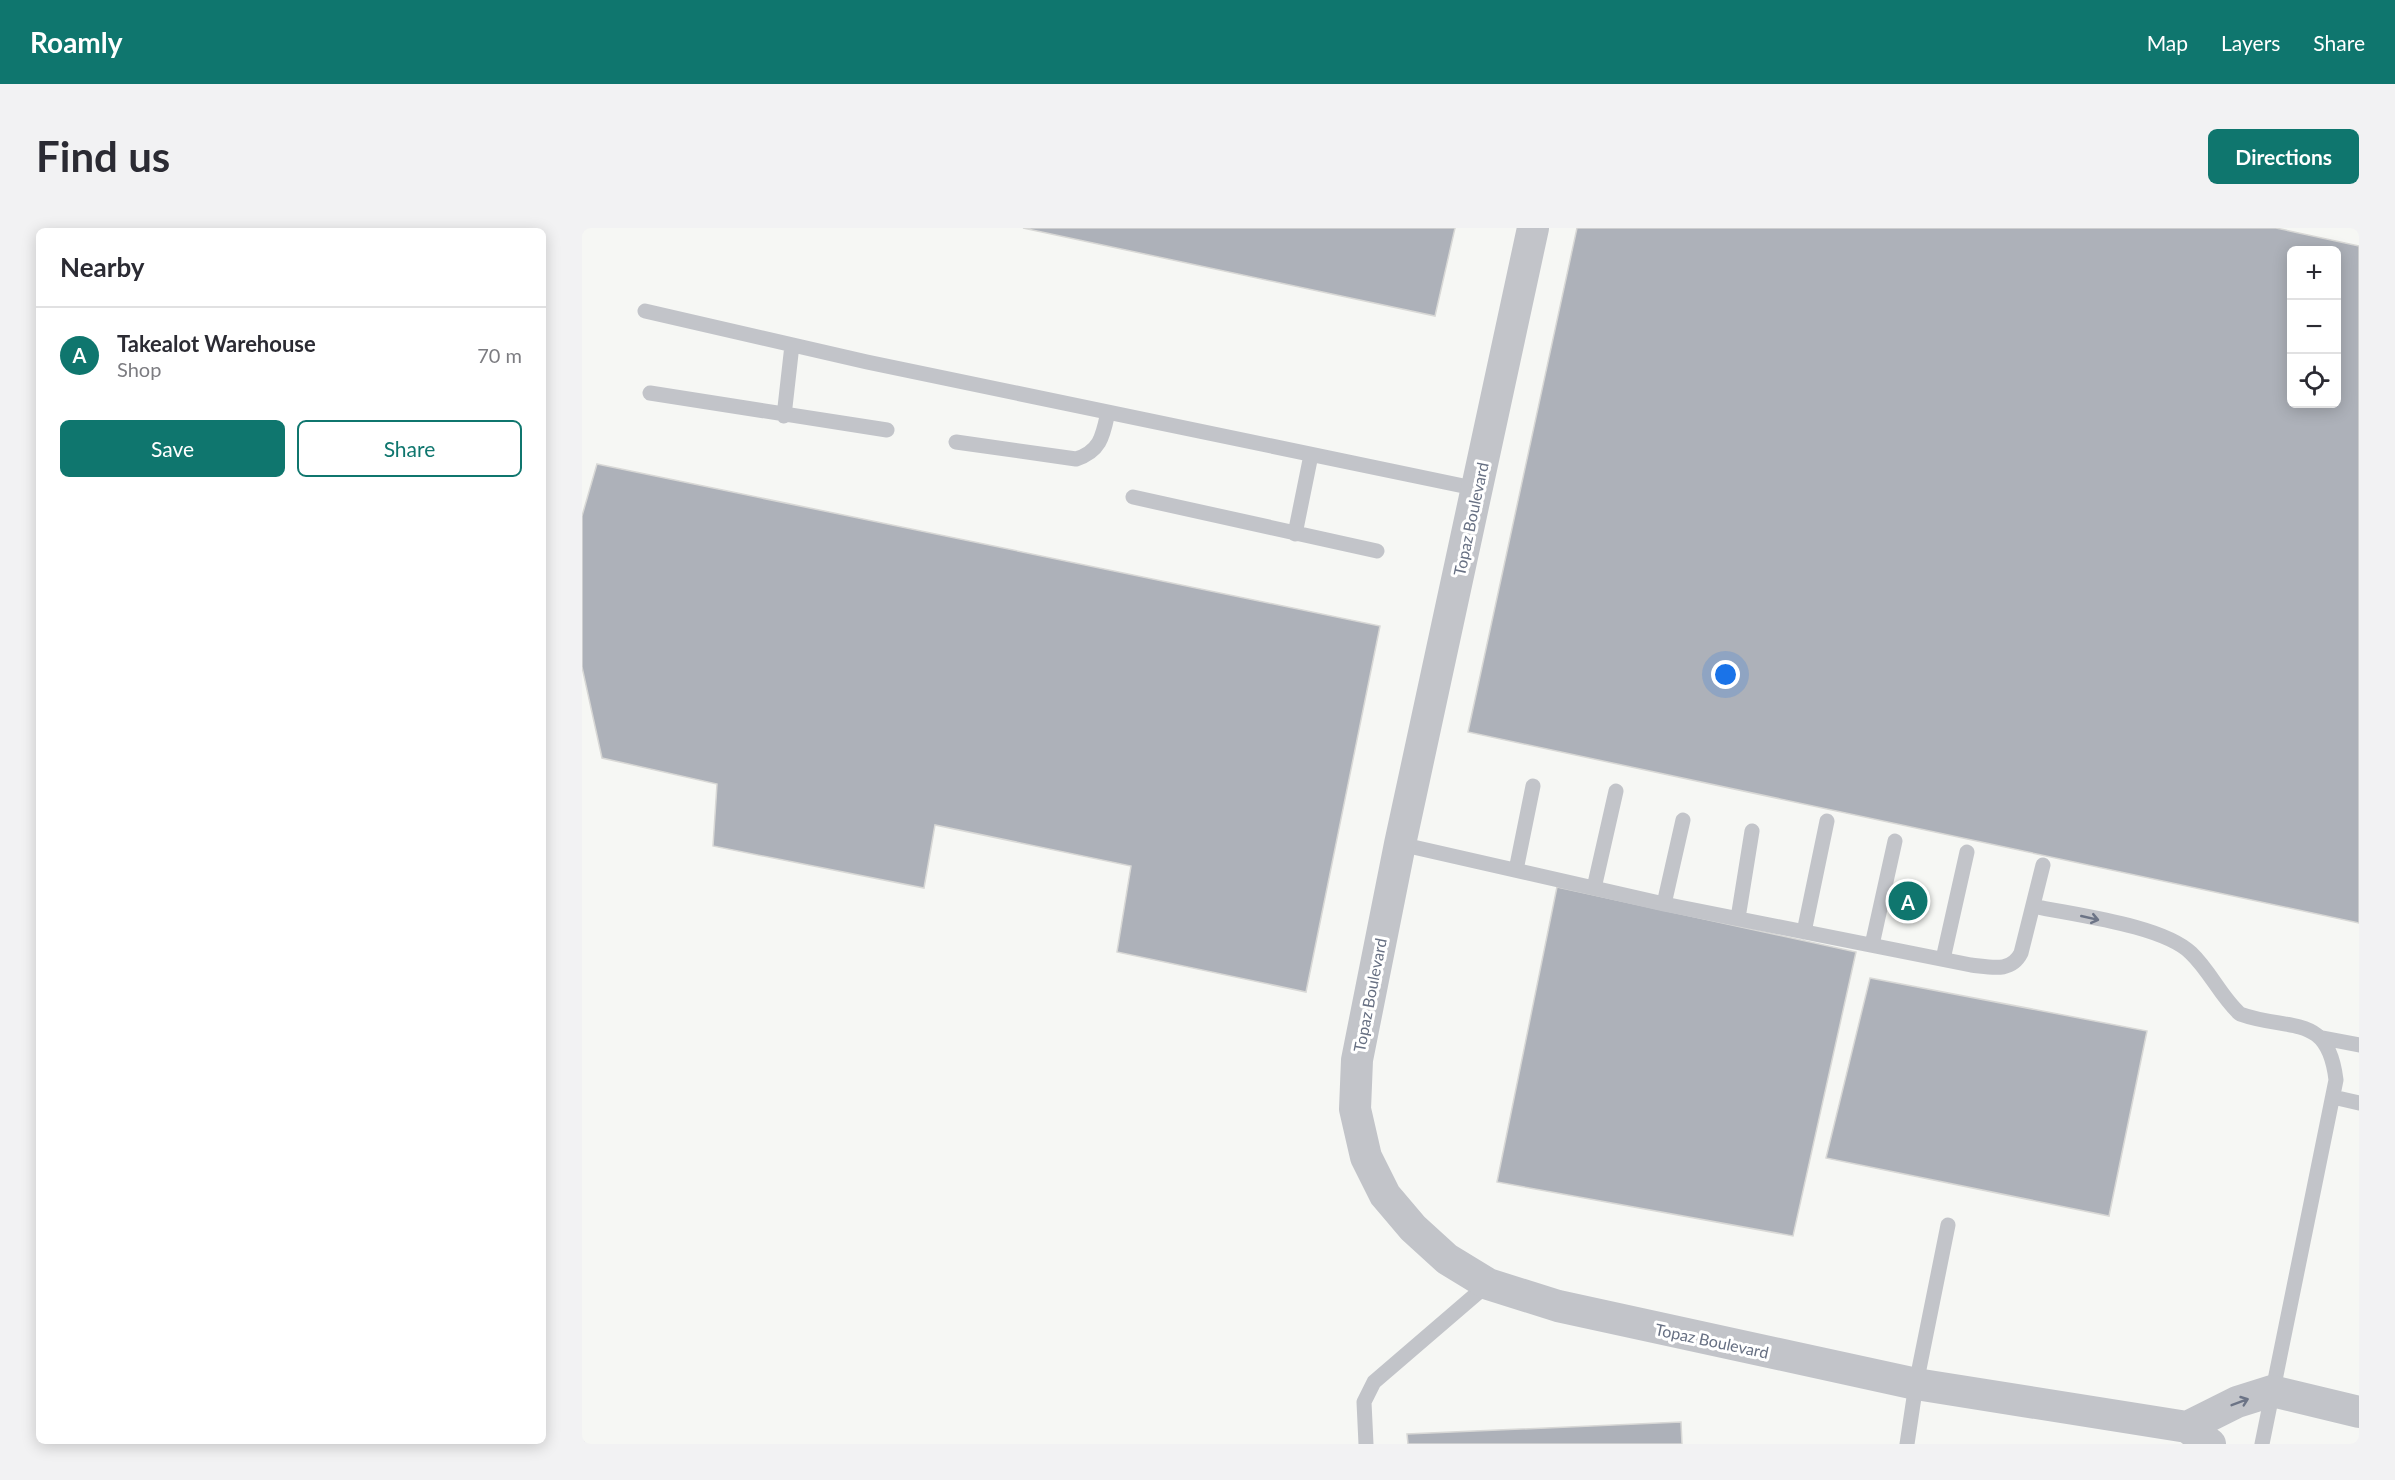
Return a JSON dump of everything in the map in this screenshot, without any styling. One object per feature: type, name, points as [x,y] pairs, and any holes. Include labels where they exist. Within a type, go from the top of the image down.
[{"type":"street","name":"Topaz Boulevard","points":[[1533,228],[1400,844],[1357,1060],[1355,1109],[1366,1157],[1385,1195],[1413,1228],[1447,1259],[1488,1284],[1558,1306],[1916,1384],[2198,1435],[2237,1402],[2272,1391]]},
{"type":"street","points":[[2272,1391],[2359,1412]]},
{"type":"lane","points":[[645,311],[792,345],[1478,489]]},
{"type":"lane","points":[[784,416],[792,345]]},
{"type":"lane","points":[[650,393],[784,416],[887,430]]},
{"type":"lane","points":[[956,442],[1076,459],[1086,456],[1099,446],[1108,412]]},
{"type":"lane","points":[[1295,534],[1311,455]]},
{"type":"lane","points":[[1134,497],[1377,551]]},
{"type":"lane","points":[[1516,870],[1533,786]]},
{"type":"lane","points":[[1594,888],[1616,791]]},
{"type":"lane","points":[[1664,904],[1683,820]]},
{"type":"lane","points":[[1804,932],[1827,821]]},
{"type":"lane","points":[[1738,918],[1752,831]]},
{"type":"lane","points":[[1872,945],[1895,841]]},
{"type":"lane","points":[[1400,844],[1664,904],[1971,965],[2011,966],[2021,953],[2043,865]]},
{"type":"lane","points":[[1943,959],[1967,852]]},
{"type":"lane","points":[[2033,906],[2168,937],[2191,953],[2240,1014],[2306,1028],[2323,1038],[2359,1045]]},
{"type":"lane","points":[[2262,1444],[2336,1080],[2334,1057],[2323,1038]]},
{"type":"lane","points":[[2333,1097],[2359,1103]]},
{"type":"lane","points":[[1907,1444],[1916,1384],[1948,1225]]},
{"type":"lane","points":[[1366,1444],[1364,1402],[1374,1382],[1488,1284]]},
{"type":"building","points":[[1023,228],[1455,228],[1435,316]]},
{"type":"building","points":[[1577,228],[2276,228],[2359,246],[2359,923],[1468,732]]},
{"type":"building","points":[[597,464],[1380,626],[1306,992],[1117,952],[1131,866],[935,825],[924,888],[713,846],[717,784],[602,758],[582,667],[582,516]]},
{"type":"building","points":[[1557,887],[1856,952],[1793,1236],[1497,1182]]},
{"type":"building","points":[[1870,978],[2147,1031],[2109,1216],[1826,1158]]},
{"type":"building","points":[[1681,1422],[1682,1444],[1408,1444],[1407,1434]]},
{"type":"place","name":"Takealot Warehouse","points":[[1908,901]]}]
